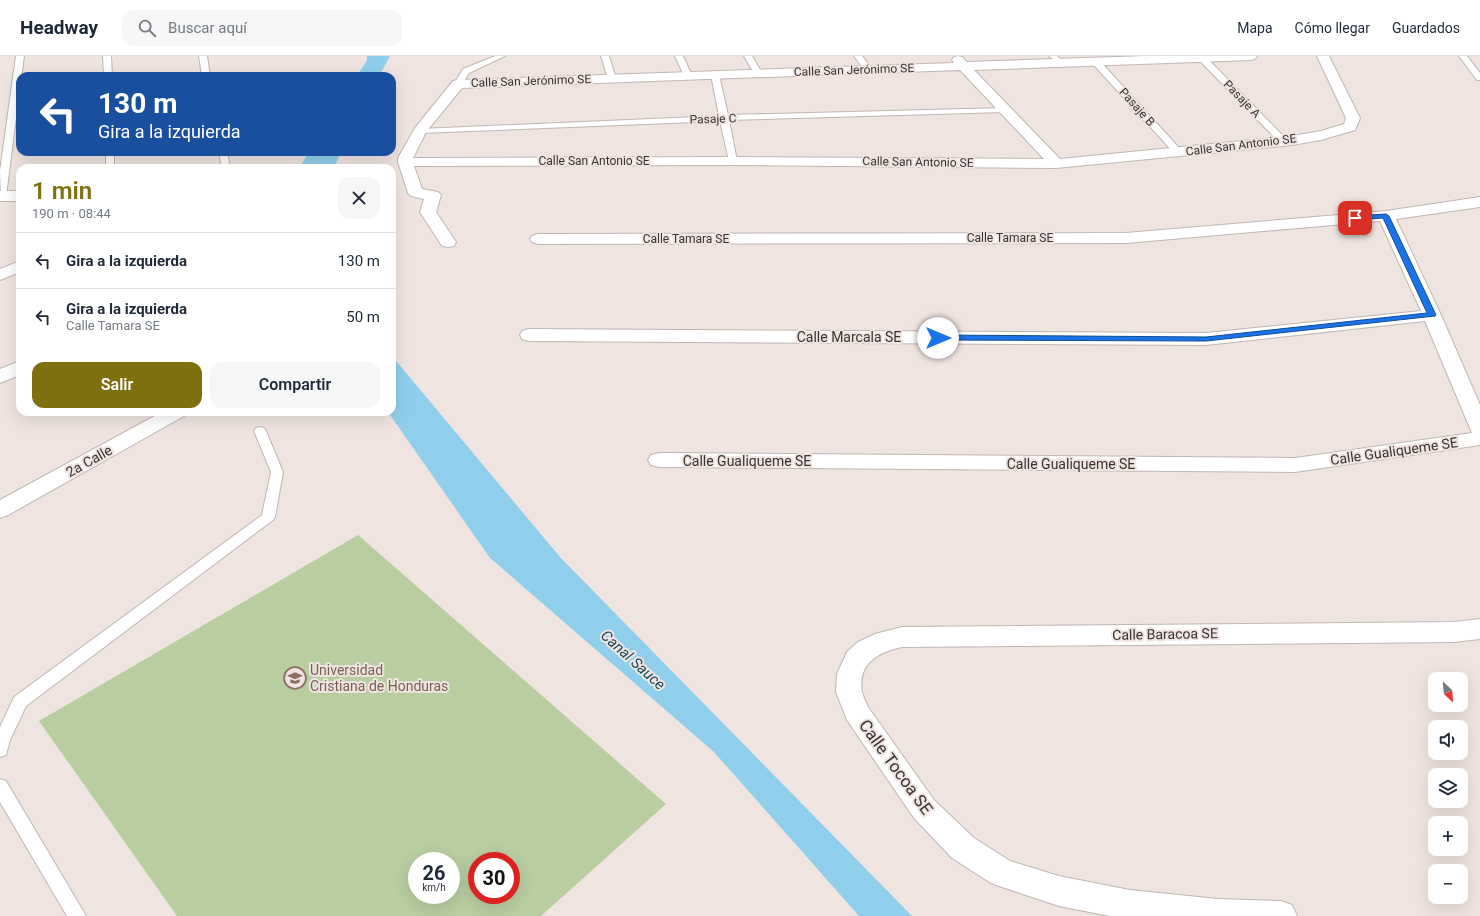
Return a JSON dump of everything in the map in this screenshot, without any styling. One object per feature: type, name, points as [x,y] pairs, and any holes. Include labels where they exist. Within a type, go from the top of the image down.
[{"type":"street","points":[[954,56],[1056,164]]},
{"type":"street","name":"Calle San Jerónimo SE","points":[[458,84],[869,70],[964,66],[1057,59],[1095,61],[1142,58],[1251,56]]},
{"type":"street","name":"Calle San Antonio SE","points":[[405,162],[733,161],[1056,164],[1107,161],[1283,141],[1334,134],[1350,127],[1354,118],[1323,56]]},
{"type":"street","points":[[448,242],[428,212],[433,195],[416,193],[405,158],[420,131],[458,84]]},
{"type":"street","points":[[0,196],[16,196]]},
{"type":"street","name":"Calle Tamara SE","points":[[538,239],[1126,238],[1386,216],[1480,202]]},
{"type":"street","points":[[1386,216],[1432,315],[1480,429]]},
{"type":"street","points":[[0,275],[16,268]]},
{"type":"street","name":"Calle Marcala SE","points":[[529,335],[1206,339],[1432,315]]},
{"type":"street","points":[[0,377],[16,369]]},
{"type":"street","name":"2a Calle","points":[[0,510],[170,416]]},
{"type":"street","name":"Calle Gualiqueme SE","points":[[659,460],[1295,465],[1480,438]]},
{"type":"street","name":"Calle Baracoa SE","points":[[856,659],[867,649],[884,641],[902,637],[1454,632],[1480,629]]},
{"type":"street","name":"Calle Tocoa SE","points":[[856,659],[850,674],[849,692],[857,712],[924,809],[963,848],[1002,873],[1059,891],[1130,905],[1218,914],[1281,916]]},
{"type":"lane","points":[[18,72],[20,56]]},
{"type":"lane","points":[[107,56],[108,72]]},
{"type":"lane","points":[[203,56],[205,72]]},
{"type":"lane","points":[[458,84],[466,71],[501,56]]},
{"type":"lane","points":[[605,56],[612,79]]},
{"type":"lane","points":[[679,56],[688,76]]},
{"type":"lane","points":[[748,56],[758,73]]},
{"type":"lane","points":[[858,56],[869,70]]},
{"type":"lane","points":[[1463,56],[1480,78]]},
{"type":"lane","name":"Pasaje A","points":[[1202,58],[1283,141]]},
{"type":"lane","name":"Pasaje B","points":[[1095,61],[1178,152]]},
{"type":"lane","points":[[715,75],[733,161]]},
{"type":"lane","points":[[0,196],[16,84]]},
{"type":"lane","name":"Pasaje C","points":[[420,131],[724,118],[1005,110]]},
{"type":"lane","points":[[0,750],[2,740],[20,702],[268,517],[277,472],[260,431]]},
{"type":"lane","points":[[0,786],[77,916]]},
{"type":"green space","points":[[358,535],[666,804],[541,916],[177,916],[39,721]]},
{"type":"water","points":[[367,56],[390,56],[381,72],[360,72],[367,60]]},
{"type":"water","points":[[306,156],[339,156],[336,164],[302,164]]},
{"type":"water","name":"Canal Sauce","points":[[396,361],[560,557],[912,916],[859,916],[714,752],[490,558],[391,416],[396,416]]},
{"type":"place","name":"Universidad Cristiana de Honduras","points":[[295,678]]},
{"type":"route","points":[[938,338],[1206,339],[1432,315],[1386,216],[1355,218]]}]
